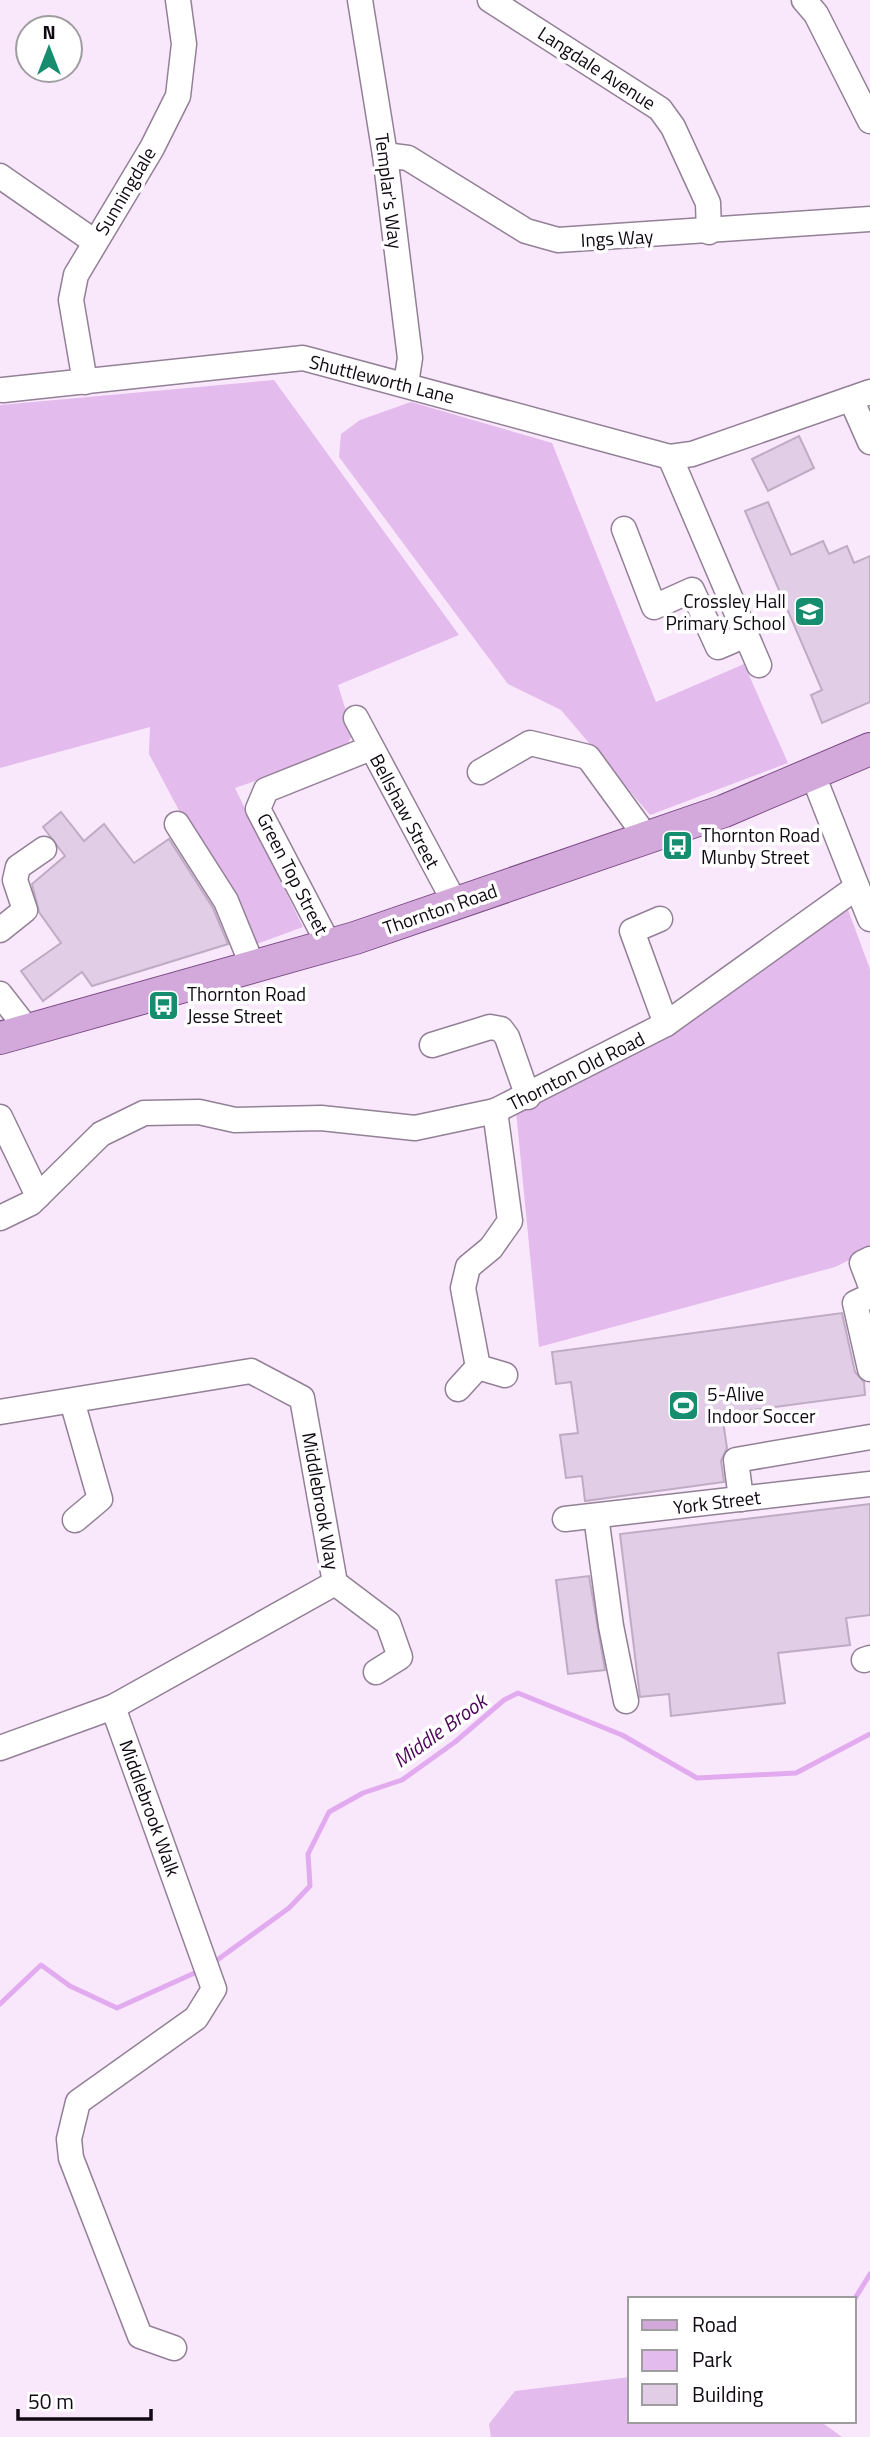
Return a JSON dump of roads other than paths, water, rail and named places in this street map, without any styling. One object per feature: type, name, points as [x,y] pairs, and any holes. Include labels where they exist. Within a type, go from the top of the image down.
[{"type":"main road","name":"Thornton Road","points":[[14,1034],[329,945],[455,904],[724,811],[870,749]]},
{"type":"street","name":"Sunningdale","points":[[86,382],[71,300],[76,275],[152,148],[178,96],[184,44],[178,0]]},
{"type":"street","name":"Templar's Way","points":[[360,0],[386,156],[410,358],[406,384]]},
{"type":"street","name":"Langdale Avenue","points":[[491,0],[660,109],[673,127],[708,202],[709,232]]},
{"type":"street","points":[[804,0],[816,14],[870,121]]},
{"type":"street","name":"Ings Way","points":[[386,156],[408,158],[526,231],[558,240],[709,232],[870,219]]},
{"type":"street","points":[[0,176],[95,242]]},
{"type":"street","name":"Shuttleworth Lane","points":[[3,390],[303,358],[670,457],[692,454],[860,395]]},
{"type":"street","points":[[860,395],[870,442]]},
{"type":"street","points":[[670,457],[759,666]]},
{"type":"street","points":[[624,530],[654,607],[692,590],[718,647],[746,635]]},
{"type":"street","name":"Bellshaw Street","points":[[356,718],[455,904]]},
{"type":"street","points":[[480,772],[530,743],[588,757],[646,838]]},
{"type":"street","name":"Green Top Street","points":[[329,945],[258,809],[266,790],[371,748]]},
{"type":"street","points":[[813,775],[870,919]]},
{"type":"street","points":[[177,824],[226,901],[253,967]]},
{"type":"street","points":[[0,930],[25,910],[15,880],[18,867],[44,849]]},
{"type":"street","name":"Thornton Old Road","points":[[0,1218],[32,1203],[101,1134],[144,1113],[199,1112],[235,1120],[321,1118],[415,1128],[495,1111],[528,1097],[666,1024],[857,887]]},
{"type":"street","points":[[660,919],[632,931],[666,1024]]},
{"type":"street","points":[[0,994],[14,1034]]},
{"type":"street","points":[[432,1045],[490,1027],[501,1029],[507,1037],[528,1097]]},
{"type":"street","points":[[478,1367],[463,1288],[468,1267],[491,1248],[510,1221],[495,1111]]},
{"type":"street","points":[[0,1117],[7,1149],[38,1196]]},
{"type":"street","points":[[870,1296],[855,1303],[870,1369]]},
{"type":"street","points":[[478,1367],[505,1375]]},
{"type":"street","points":[[458,1389],[478,1367]]},
{"type":"street","name":"Middlebrook Way","points":[[0,1412],[251,1371],[302,1398],[335,1583],[113,1707],[0,1748]]},
{"type":"street","points":[[72,1401],[100,1499],[75,1520]]},
{"type":"street","points":[[741,1499],[736,1460],[870,1437]]},
{"type":"street","name":"York Street","points":[[565,1519],[870,1484]]},
{"type":"street","points":[[596,1516],[611,1626],[626,1701]]},
{"type":"street","points":[[335,1583],[388,1623],[400,1657],[376,1672]]},
{"type":"street","name":"Middlebrook Walk","points":[[113,1707],[198,1937],[214,1989],[197,2018],[78,2102],[69,2139],[71,2158],[140,2336],[174,2348]]},
{"type":"waterway","name":"Middle Brook","points":[[213,1963],[289,1908],[310,1886],[308,1854],[329,1812],[363,1793],[402,1780],[455,1742],[504,1700],[518,1693],[622,1735],[697,1778],[796,1773],[870,1734]]},
{"type":"waterway","name":"Middle Brook","points":[[0,2004],[41,1965],[70,1986],[117,2008],[199,1971]]},
{"type":"waterway","points":[[856,2297],[870,2274]]},
{"type":"place","name":"Crossley Hall Primary School","points":[[809,612]]},
{"type":"place","name":"Thornton Road Munby Street","points":[[678,846]]},
{"type":"place","name":"Thornton Road Jesse Street","points":[[164,1005]]},
{"type":"place","name":"5-Alive Indoor Soccer","points":[[684,1405]]}]
